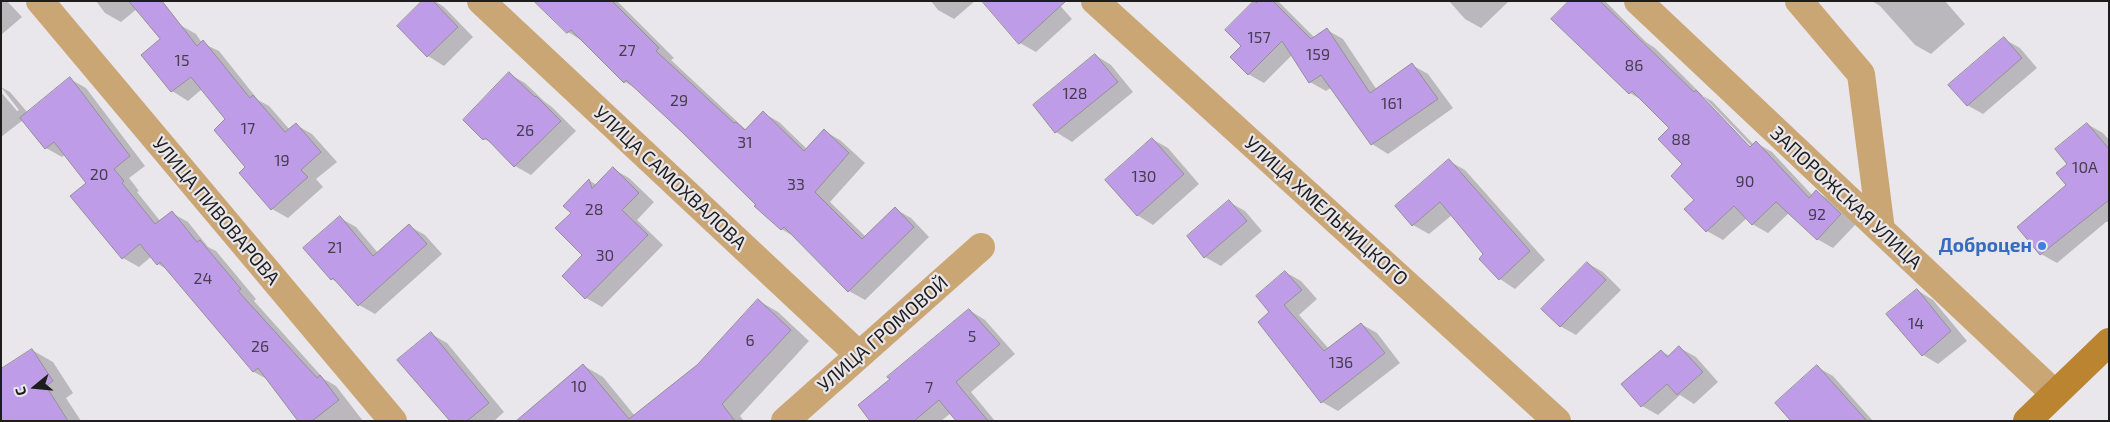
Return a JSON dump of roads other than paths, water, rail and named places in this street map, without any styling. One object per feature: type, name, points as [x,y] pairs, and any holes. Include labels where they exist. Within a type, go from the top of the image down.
[{"type":"main road","points":[[2027,421],[2109,342]]},
{"type":"street","name":"УЛИЦА ПИВОВАРОВА","points":[[40,1],[393,421]]},
{"type":"street","name":"УЛИЦА САМОХВАЛОВА","points":[[481,1],[859,355]]},
{"type":"street","name":"УЛИЦА ХМЕЛЬНИЦКОГО","points":[[1095,1],[1557,421]]},
{"type":"street","name":"ЗАПОРОЖСКАЯ УЛИЦА","points":[[1638,1],[2055,394]]},
{"type":"street","points":[[1798,1],[1861,74],[1881,230]]},
{"type":"street","name":"УЛИЦА ГРОМОВОЙ","points":[[785,421],[981,247]]},
{"type":"place","name":"Доброцен","points":[[2042,246]]}]
